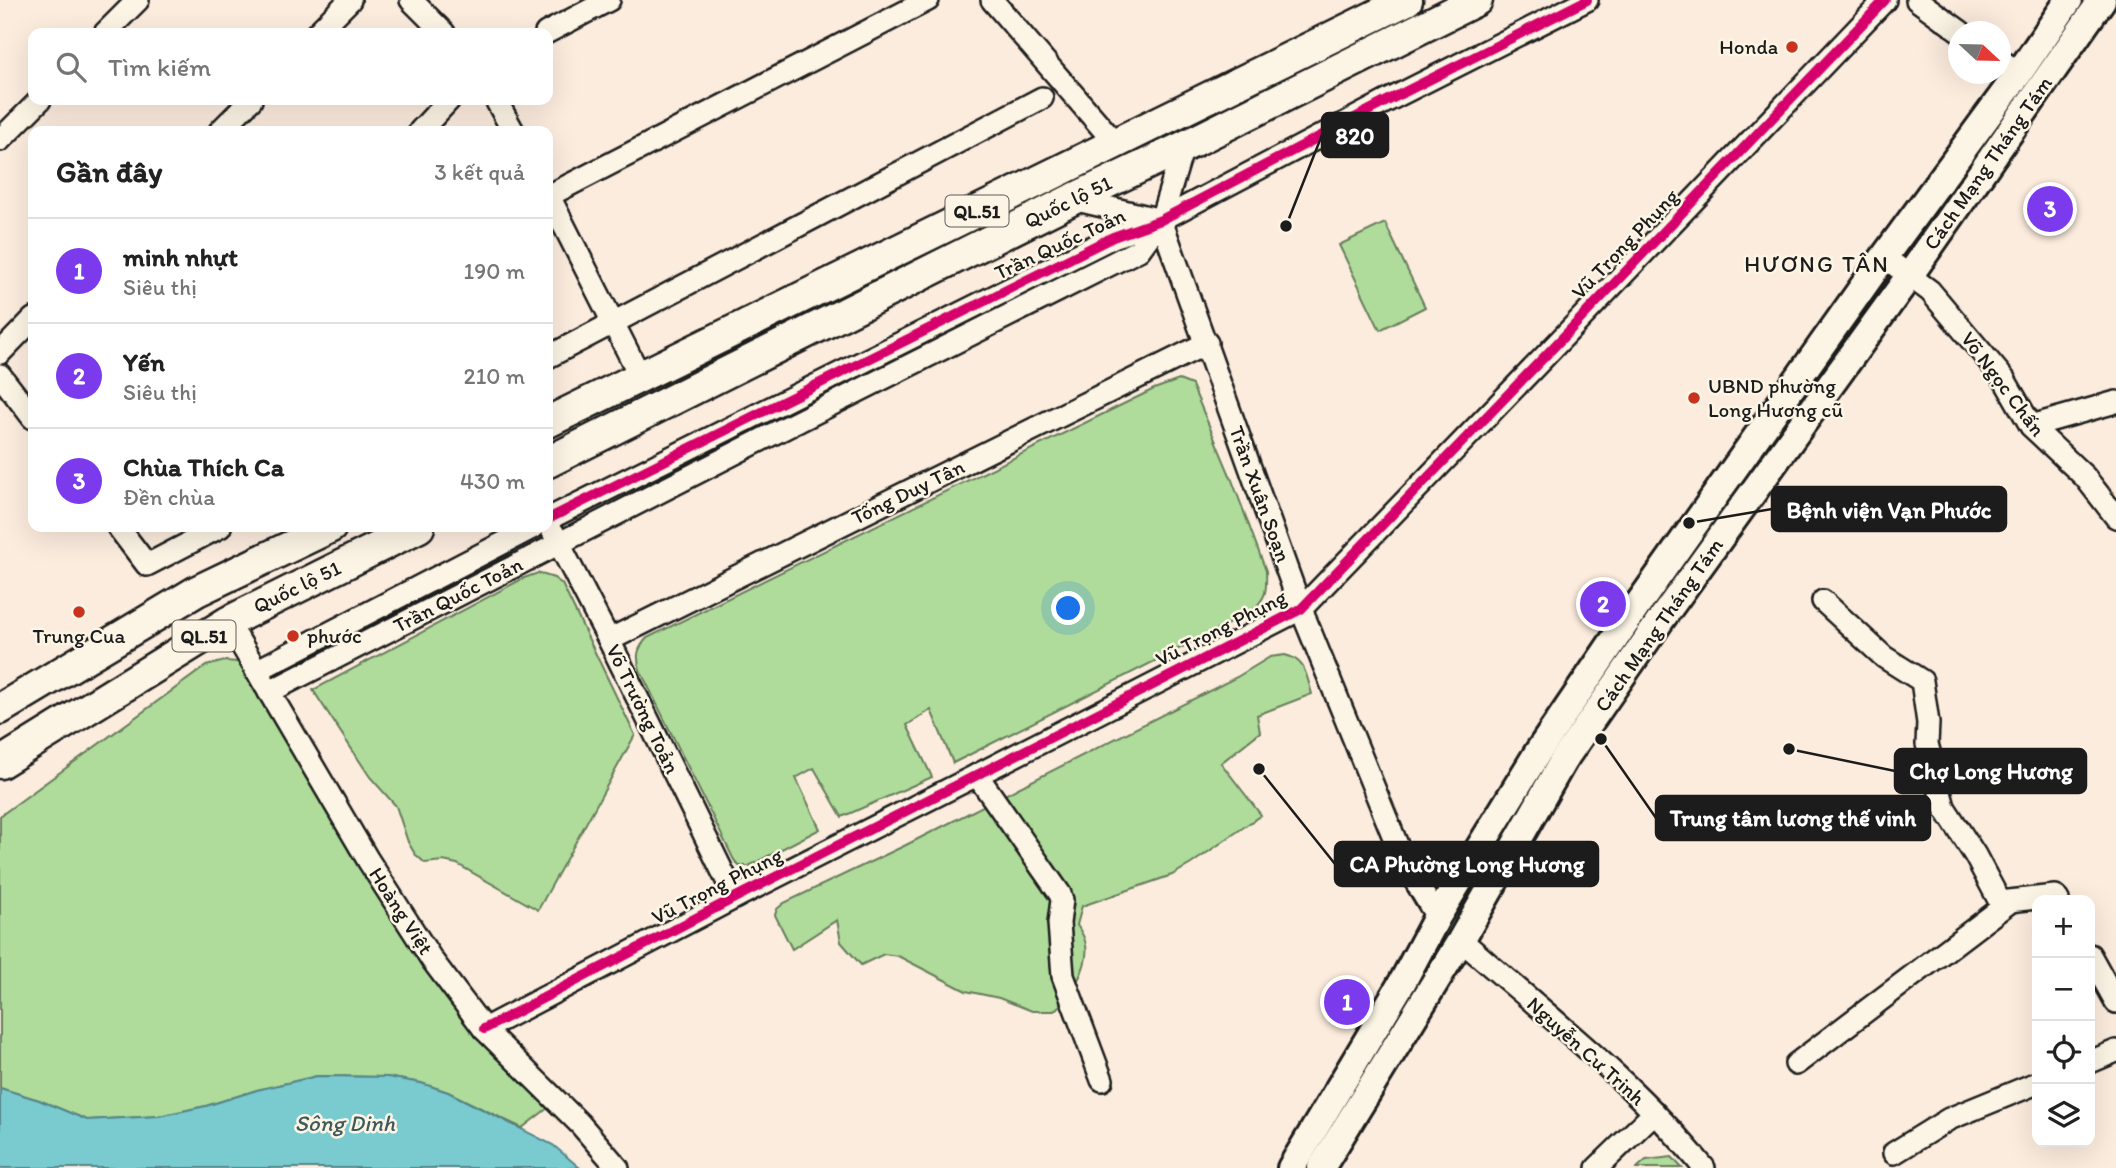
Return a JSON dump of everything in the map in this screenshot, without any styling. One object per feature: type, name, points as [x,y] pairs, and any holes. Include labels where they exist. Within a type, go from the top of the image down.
[{"type":"highway","name":"Quốc lộ 51","points":[[553,420],[1406,0]]},
{"type":"highway","name":"Quốc lộ 51","points":[[553,459],[1478,0]]},
{"type":"highway","name":"Quốc lộ 51","points":[[0,709],[197,591],[321,532]]},
{"type":"highway","name":"Quốc lộ 51","points":[[0,763],[228,622],[409,532]]},
{"type":"main road","name":"Cách Mạng Tháng Tám","points":[[2011,65],[2069,0]]},
{"type":"main road","name":"Cách Mạng Tháng Tám","points":[[1321,1168],[1461,940],[1563,761],[1660,621],[1910,275],[2102,0]]},
{"type":"main road","name":"Cách Mạng Tháng Tám","points":[[1291,1168],[1404,981],[1437,917],[1538,752],[1645,595],[1884,257],[1998,84]]},
{"type":"main road","points":[[1437,917],[1461,940]]},
{"type":"street","points":[[110,28],[138,0]]},
{"type":"street","points":[[322,28],[350,0]]},
{"type":"street","points":[[411,0],[439,28]]},
{"type":"street","points":[[553,29],[609,0]]},
{"type":"street","points":[[553,192],[929,0]]},
{"type":"street","points":[[992,0],[1115,143]]},
{"type":"street","name":"Trần Quốc Toản","points":[[553,518],[1113,237],[1161,220],[1587,0]]},
{"type":"street","name":"Vũ Trọng Phụng","points":[[484,1029],[735,897],[1301,609],[1885,0]]},
{"type":"street","points":[[1917,0],[1948,23]]},
{"type":"street","points":[[553,354],[1042,98]]},
{"type":"street","points":[[0,140],[35,105]]},
{"type":"street","points":[[225,126],[246,105]]},
{"type":"street","points":[[424,126],[444,105]]},
{"type":"street","points":[[499,105],[510,126]]},
{"type":"street","points":[[1073,199],[1161,220],[1183,147]]},
{"type":"street","points":[[553,205],[640,376]]},
{"type":"street","name":"Trần Quốc Toản","points":[[269,692],[965,336],[1139,250],[1161,220]]},
{"type":"street","name":"Trần Xuân Soạn","points":[[1161,220],[1301,609],[1404,862],[1437,917]]},
{"type":"street","name":"Võ Ngọc Chấn","points":[[1884,257],[1930,291],[2004,379],[2031,426],[2085,477],[2116,517]]},
{"type":"street","points":[[955,315],[965,336]]},
{"type":"street","points":[[0,353],[28,324]]},
{"type":"street","name":"Tống Duy Tân","points":[[609,640],[1207,344]]},
{"type":"street","points":[[0,375],[28,411]]},
{"type":"street","points":[[2031,426],[2116,402]]},
{"type":"street","points":[[744,421],[757,442]]},
{"type":"street","name":"Võ Trường Toản","points":[[553,531],[735,897]]},
{"type":"street","points":[[122,532],[147,565],[210,532]]},
{"type":"street","name":"Trần Quốc Toản","points":[[256,671],[524,532]]},
{"type":"street","points":[[1823,601],[1884,657],[1922,681],[1928,723],[1927,744],[1944,807],[1975,855],[2000,902],[2032,899]]},
{"type":"street","name":"Hoàng Việt","points":[[228,622],[368,860],[432,960],[484,1029],[580,1124],[618,1168]]},
{"type":"street","points":[[977,775],[1060,894],[1063,976],[1102,1080]]},
{"type":"street","points":[[1797,1064],[2011,901]]},
{"type":"street","name":"Nguyễn Cư Trinh","points":[[1461,940],[1621,1080],[1679,1137],[1704,1168]]},
{"type":"street","points":[[2092,958],[2116,1002]]},
{"type":"street","points":[[2095,1060],[2116,1051]]},
{"type":"street","points":[[1894,1153],[1949,1119],[2035,1084]]},
{"type":"street","points":[[1597,1168],[1654,1113]]},
{"type":"green space","points":[[1385,223],[1425,307],[1380,330],[1339,245]]},
{"type":"green space","points":[[1179,380],[1192,385],[1266,571],[1264,595],[1255,608],[1250,613],[953,763],[931,710],[907,725],[932,777],[842,817],[814,768],[796,778],[820,829],[749,866],[739,866],[640,670],[638,653],[647,638],[1154,389]]},
{"type":"green space","points":[[538,573],[554,578],[562,584],[635,735],[538,910],[457,864],[443,861],[425,863],[415,854],[396,806],[370,777],[313,690]]},
{"type":"green space","points":[[1285,655],[1301,665],[1312,694],[1257,715],[1260,732],[1221,763],[1261,815],[1172,875],[1082,906],[1077,925],[1085,941],[1086,960],[1073,988],[1054,1011],[1032,1011],[999,998],[966,991],[898,956],[884,954],[861,965],[841,942],[837,920],[792,949],[775,915],[784,903],[906,845],[1237,677],[1270,657]]},
{"type":"green space","points":[[225,661],[238,662],[245,666],[431,975],[460,1014],[548,1108],[522,1128],[448,1092],[421,1083],[387,1077],[317,1076],[159,1116],[87,1120],[39,1100],[0,1088],[0,816],[206,666]]},
{"type":"green space","points":[[1672,1157],[1682,1168],[1637,1168],[1646,1160]]},
{"type":"water","name":"Sông Dinh","points":[[317,1076],[387,1077],[421,1083],[448,1092],[553,1145],[580,1168],[0,1168],[0,1088],[39,1100],[87,1120],[159,1116]]},
{"type":"cycle path","points":[[553,517],[1113,237],[1161,220],[1587,0]]},
{"type":"cycle path","points":[[484,1029],[742,894],[1301,609],[1885,0]]},
{"type":"place","name":"Honda","points":[[1792,47]]},
{"type":"place","name":"Chùa Thích Ca","points":[[2050,209]]},
{"type":"place","name":"820","points":[[1286,226]]},
{"type":"place","name":"UBND phường Long Hương cũ","points":[[1694,398]]},
{"type":"place","name":"Bệnh viện Vạn Phước","points":[[1689,523]]},
{"type":"place","name":"Yến","points":[[1603,604]]},
{"type":"place","name":"Trung Cua","points":[[79,612]]},
{"type":"place","name":"phước","points":[[293,636]]},
{"type":"place","name":"Trung tâm lương thế vinh","points":[[1601,739]]},
{"type":"place","name":"Chợ Long Hương","points":[[1789,749]]},
{"type":"place","name":"CA Phường Long Hương","points":[[1259,769]]},
{"type":"place","name":"minh nhựt","points":[[1347,1002]]},
{"type":"district","name":"HƯƠNG TÂN","points":[[1817,264]]}]
